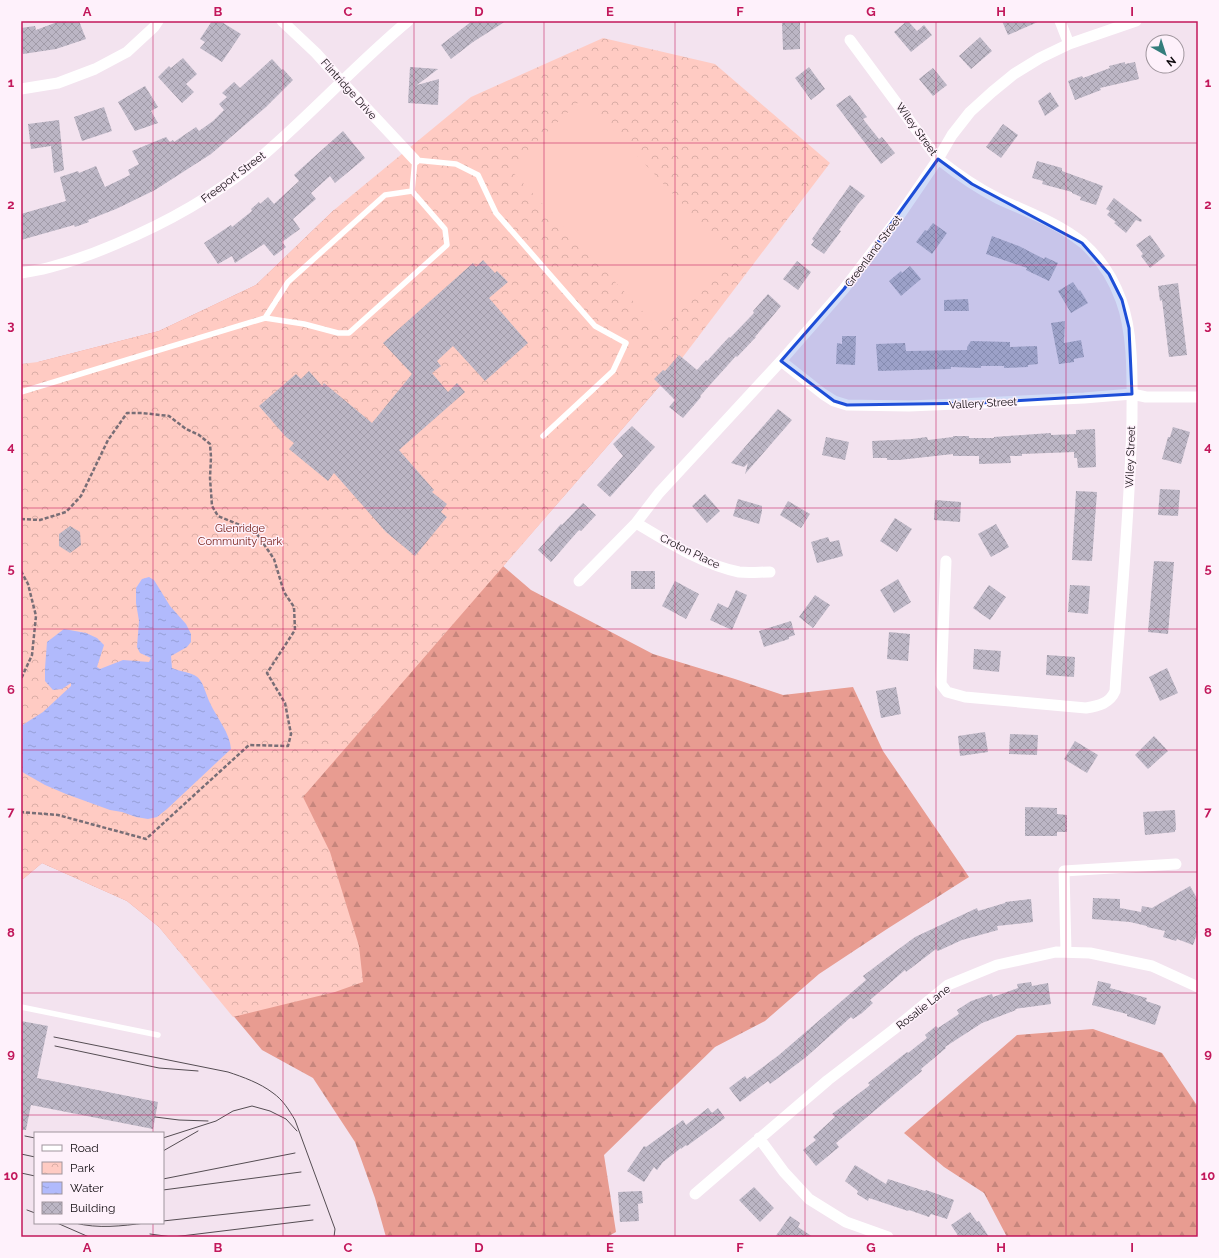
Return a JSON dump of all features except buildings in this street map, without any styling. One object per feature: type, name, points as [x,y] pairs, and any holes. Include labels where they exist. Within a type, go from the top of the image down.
[{"type":"street","points":[[21,89],[58,83],[95,70],[127,52],[158,21]]},
{"type":"street","name":"Flintridge Drive","points":[[282,21],[316,53],[415,160]]},
{"type":"street","name":"Freeport Street","points":[[21,273],[50,268],[95,253],[143,232],[191,207],[219,189],[254,163],[309,114],[364,59],[408,21]]},
{"type":"street","points":[[1060,21],[1069,44]]},
{"type":"street","name":"Greenland Street","points":[[579,581],[636,523],[664,487],[844,289],[895,222],[956,130],[970,112],[1014,74],[1040,58],[1069,44],[1136,21]]},
{"type":"street","name":"Wiley Street","points":[[850,40],[938,159],[972,184],[1065,231],[1082,243],[1093,254],[1109,274],[1122,300],[1129,328],[1132,394],[1131,464],[1116,683],[1115,691],[1112,697],[1096,707],[1086,708],[965,697],[947,692],[941,684],[946,561]]},
{"type":"street","name":"Vallery Street","points":[[781,360],[823,394],[834,401],[847,405],[909,406],[980,404],[1132,394],[1146,397],[1198,397]]},
{"type":"street","name":"Croton Place","points":[[636,523],[692,554],[719,566],[740,572],[770,572]]},
{"type":"street","points":[[1066,952],[1064,871],[1176,864]]},
{"type":"street","name":"Rosalie Lane","points":[[695,1194],[828,1080],[948,986],[997,965],[1056,952],[1090,953],[1152,966],[1197,984]]},
{"type":"street","points":[[760,1138],[784,1172],[810,1199],[846,1222],[888,1237]]},
{"type":"lane","points":[[21,392],[265,318],[304,324],[338,333],[349,333],[447,246],[445,229],[412,191],[415,160],[456,164],[478,175],[496,213],[501,219],[595,326],[626,344],[613,370],[543,436]]},
{"type":"lane","points":[[265,318],[288,282],[385,195],[412,191]]},
{"type":"lane","points":[[21,1007],[158,1035]]},
{"type":"path","points":[[21,519],[40,520],[66,512],[81,496],[108,440],[127,413],[142,412],[169,416],[186,429],[199,435],[210,444],[212,506],[218,516],[257,534],[266,547],[274,559],[284,592],[294,608],[295,630],[267,673],[285,703],[291,734],[288,746],[249,745],[146,840],[58,815],[21,812]]},
{"type":"path","points":[[21,571],[28,584],[36,616],[32,655],[21,679]]},
{"type":"highlighted area","points":[[938,159],[972,184],[1082,243],[1109,274],[1122,300],[1129,328],[1132,394],[980,403],[847,405],[834,401],[781,361],[844,289]]},
{"type":"green space","name":"Glenridge Community Park","points":[[603,38],[715,64],[830,163],[670,374],[303,797],[330,852],[359,946],[363,982],[335,992],[233,1017],[159,927],[127,901],[42,863],[23,879],[21,879],[21,364],[38,362],[159,331],[256,285],[334,210],[471,97]]},
{"type":"green space","points":[[583,98],[735,260],[660,330],[509,168]]},
{"type":"green space","points":[[334,210],[670,374],[503,566],[531,590],[653,654],[783,695],[853,687],[883,751],[969,877],[819,974],[765,1021],[715,1047],[604,1155],[616,1232],[607,1237],[386,1237],[375,1198],[355,1142],[313,1078],[262,1050],[159,927],[127,901],[42,863],[23,879],[21,879],[21,791],[38,362],[159,331],[256,285]]},
{"type":"green space","points":[[1093,1029],[1162,1053],[1198,1107],[1198,1237],[1007,1237],[984,1193],[944,1167],[904,1133],[1017,1035]]},
{"type":"water","points":[[149,577],[154,580],[170,606],[186,624],[191,634],[191,642],[187,647],[171,656],[172,668],[198,677],[210,703],[226,731],[231,749],[167,809],[157,817],[148,819],[110,810],[66,794],[45,785],[21,771],[21,726],[43,712],[71,686],[71,683],[62,689],[53,690],[45,681],[47,642],[64,629],[86,633],[97,638],[104,645],[97,667],[100,669],[123,660],[149,662],[151,658],[140,653],[137,647],[139,621],[136,603],[136,588],[142,579]]},
{"type":"tram line","points":[[54,1037],[228,1072],[257,1083],[268,1089],[283,1102],[295,1120],[335,1229],[334,1237]]},
{"type":"tram line","points":[[55,1046],[159,1068],[198,1071]]},
{"type":"tram line","points":[[164,1138],[216,1121],[233,1111],[252,1106],[270,1111],[286,1119],[297,1131]]},
{"type":"tram line","points":[[155,1117],[208,1121]]},
{"type":"tram line","points":[[164,1150],[198,1131]]},
{"type":"tram line","points":[[25,1136],[34,1138]]},
{"type":"tram line","points":[[164,1179],[295,1153]]},
{"type":"tram line","points":[[21,1154],[34,1157]]},
{"type":"tram line","points":[[164,1190],[301,1172]]},
{"type":"tram line","points":[[21,1173],[34,1176]]},
{"type":"tram line","points":[[164,1221],[310,1205]]},
{"type":"tram line","points":[[27,1210],[34,1213]]},
{"type":"tram line","points":[[173,1237],[313,1220]]},
{"type":"tram line","points":[[59,1224],[89,1237]]},
{"type":"tram line","points":[[80,1224],[92,1226],[119,1226],[136,1224]]},
{"type":"tram line","points":[[150,1234],[172,1237]]}]
